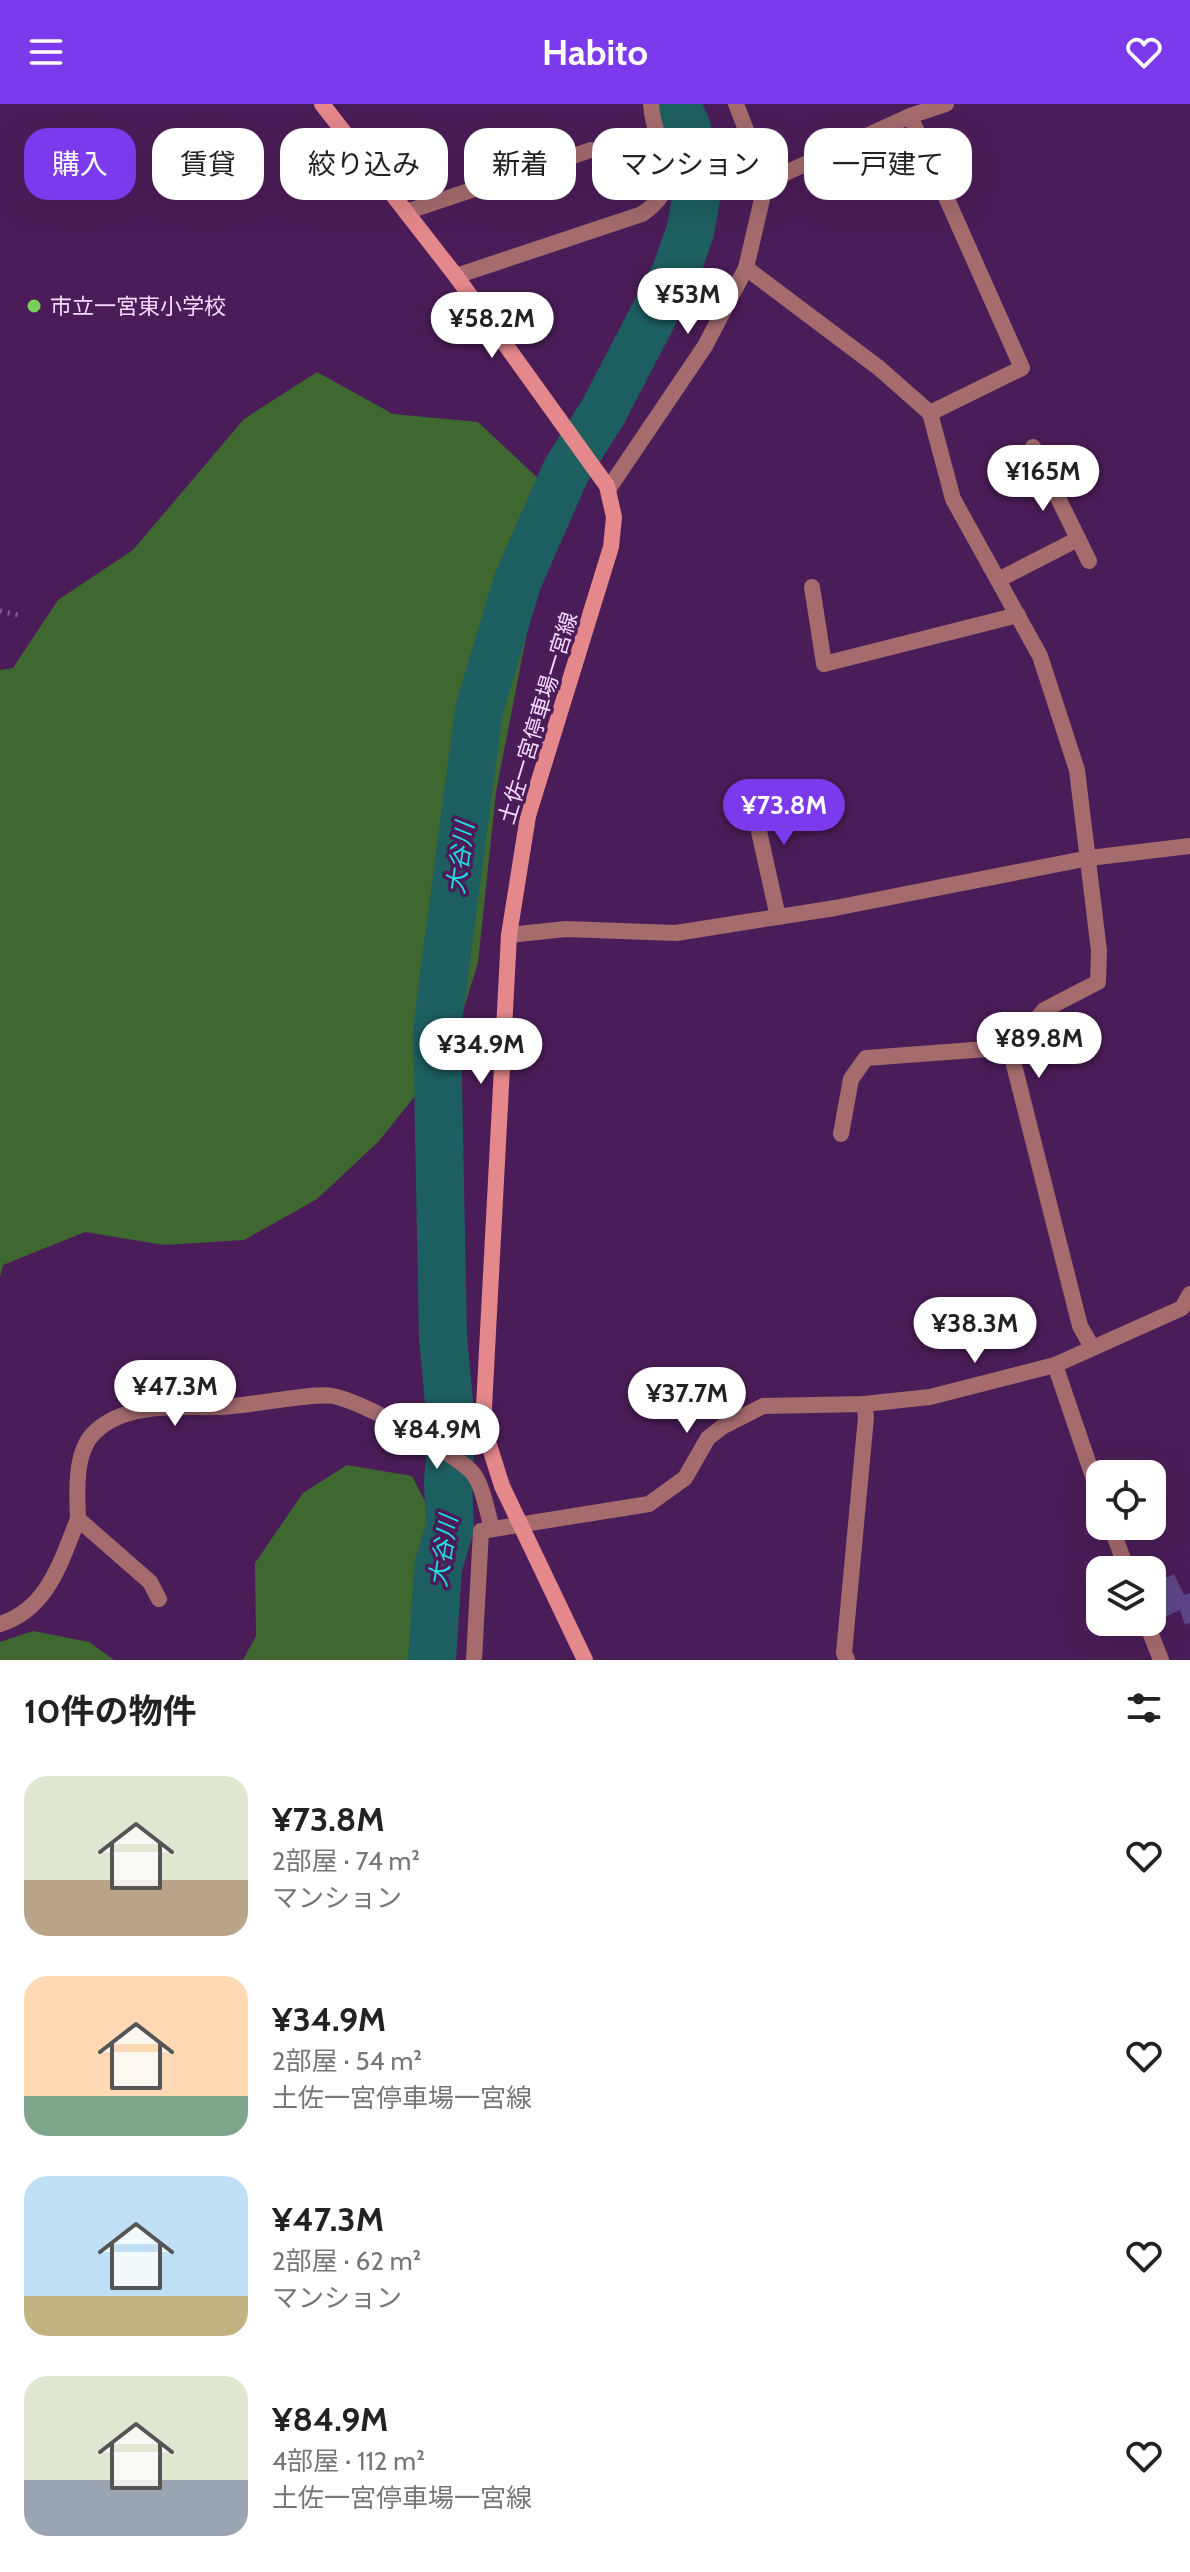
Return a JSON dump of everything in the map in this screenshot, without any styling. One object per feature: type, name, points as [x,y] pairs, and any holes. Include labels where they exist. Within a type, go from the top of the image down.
[{"type":"main road","name":"土佐一宮停車場一宮線","points":[[322,104],[456,276],[608,487],[614,517],[611,547],[528,816],[509,935],[483,1426],[502,1486],[585,1660]]},
{"type":"street","points":[[456,276],[642,214],[659,203],[666,187],[667,166],[651,104]]},
{"type":"street","points":[[736,104],[745,128]]},
{"type":"street","points":[[788,172],[910,116],[946,104]]},
{"type":"street","points":[[910,116],[1022,368],[930,413]]},
{"type":"street","points":[[406,212],[591,150]]},
{"type":"street","points":[[608,487],[705,346],[746,268],[762,200]]},
{"type":"street","points":[[746,268],[879,368],[930,413],[953,499],[1040,656],[1077,770],[1099,951],[1098,982],[1044,1010],[1014,1047],[1014,1065],[1080,1326],[1092,1347]]},
{"type":"street","points":[[1033,447],[1089,561]]},
{"type":"street","points":[[998,580],[1078,539]]},
{"type":"street","points":[[812,587],[824,664],[1018,615]]},
{"type":"street","points":[[744,792],[758,827],[778,917]]},
{"type":"street","points":[[509,935],[566,929],[676,933],[778,917],[1089,858],[1190,846]]},
{"type":"street","points":[[841,1134],[851,1079],[866,1058],[1014,1047]]},
{"type":"street","points":[[474,1660],[481,1531],[519,1522],[649,1504],[685,1478],[708,1438],[722,1427],[763,1406],[864,1404],[930,1397],[1055,1365],[1182,1308],[1190,1294]]},
{"type":"street","points":[[1055,1365],[1087,1460]]},
{"type":"street","points":[[0,1624],[33,1606],[48,1589],[78,1519],[77,1485],[83,1454],[94,1432],[115,1419],[150,1409],[239,1407],[332,1396],[423,1437],[474,1473],[492,1528]]},
{"type":"street","points":[[847,1660],[844,1653],[866,1417],[864,1404]]},
{"type":"street","points":[[78,1519],[150,1582],[159,1599]]},
{"type":"street","points":[[1152,1636],[1161,1660]]},
{"type":"path","points":[[0,611],[18,615]]},
{"type":"green space","points":[[317,372],[393,414],[478,422],[541,481],[540,566],[496,792],[478,963],[450,1052],[379,1141],[317,1199],[244,1240],[164,1245],[85,1232],[3,1265],[0,1277],[0,670],[13,668],[58,600],[133,550],[244,419]]},
{"type":"green space","points":[[347,1465],[412,1476],[451,1552],[455,1637],[452,1660],[243,1660],[256,1636],[255,1563],[303,1493]]},
{"type":"green space","points":[[33,1631],[89,1642],[114,1660],[0,1660],[0,1642]]},
{"type":"building","points":[[1174,1574],[1184,1595],[1190,1593],[1190,1623],[1185,1625],[1180,1610],[1166,1617],[1166,1578]]},
{"type":"waterway","name":"大谷川","points":[[432,1660],[438,1567],[450,1527],[448,1481],[452,1435],[443,1337],[437,1028],[479,710],[518,580],[566,471],[603,412],[675,274],[690,232],[698,188],[687,128],[676,104]]},
{"type":"place","name":"市立一宮東小学校","points":[[34,306]]}]
